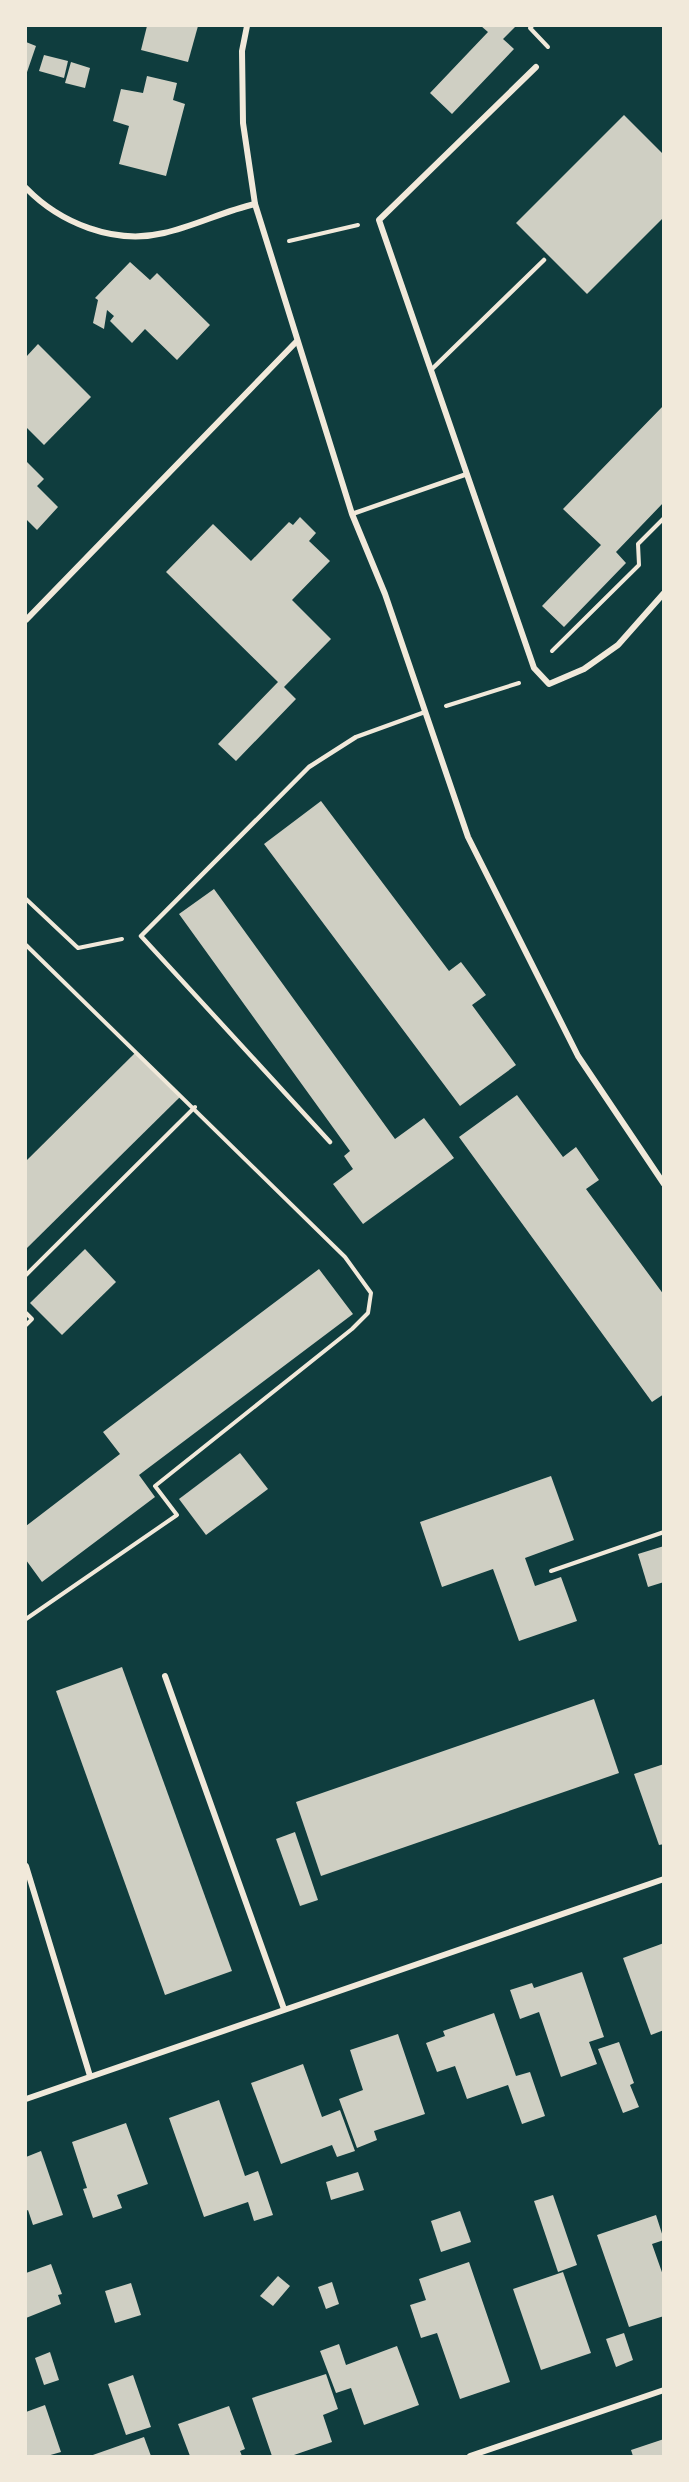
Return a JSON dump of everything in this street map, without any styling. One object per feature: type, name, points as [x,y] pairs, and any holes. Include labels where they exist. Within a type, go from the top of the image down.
[{"type":"street","points":[[247,26],[242,51],[243,123],[255,204],[296,342],[352,514],[385,594],[468,837],[578,1056],[663,1184]]},
{"type":"street","points":[[536,67],[380,220],[534,668],[549,684],[584,669],[618,645],[663,593]]},
{"type":"street","points":[[26,189],[42,204],[78,225],[119,235],[162,234],[255,204]]},
{"type":"street","points":[[26,620],[296,342]]},
{"type":"street","points":[[165,1676],[284,2009]]},
{"type":"street","points":[[26,1866],[90,2076]]},
{"type":"street","points":[[26,2098],[663,1879]]},
{"type":"street","points":[[470,2457],[663,2390]]},
{"type":"lane","points":[[431,370],[544,260]]},
{"type":"lane","points":[[352,514],[467,474]]},
{"type":"lane","points":[[330,1142],[141,936],[309,767],[356,737],[425,712]]},
{"type":"path","points":[[268,246],[380,220]]},
{"type":"path","points":[[425,712],[518,684],[639,565],[638,544],[663,518]]},
{"type":"path","points":[[26,899],[78,948],[141,936]]},
{"type":"path","points":[[26,945],[195,1107],[345,1257],[371,1293],[368,1313],[352,1329],[155,1486],[177,1515],[26,1619]]},
{"type":"path","points":[[26,1275],[195,1107]]},
{"type":"path","points":[[26,1313],[32,1319],[26,1325]]},
{"type":"path","points":[[551,1571],[663,1532]]},
{"type":"building","points":[[147,26],[198,26],[188,62],[141,50]]},
{"type":"building","points":[[481,26],[516,26],[503,39],[514,49],[452,114],[430,93],[488,32]]},
{"type":"building","points":[[26,42],[36,46],[26,75]]},
{"type":"building","points":[[44,55],[68,61],[64,78],[39,71]]},
{"type":"building","points":[[71,62],[90,68],[85,88],[65,83]]},
{"type":"building","points":[[147,76],[177,83],[173,100],[185,104],[166,176],[119,164],[129,126],[113,121],[121,89],[143,93]]},
{"type":"building","points":[[624,115],[664,155],[664,217],[587,294],[516,223]]},
{"type":"building","points":[[130,262],[150,280],[157,273],[210,325],[177,360],[145,329],[132,343],[110,321],[114,316],[107,310],[104,329],[93,323],[98,300],[95,298]]},
{"type":"building","points":[[38,344],[91,397],[44,445],[26,427],[26,357]]},
{"type":"building","points":[[664,405],[664,502],[616,552],[626,563],[564,627],[542,606],[601,545],[563,509]]},
{"type":"building","points":[[26,461],[44,479],[37,486],[58,507],[37,530],[26,519]]},
{"type":"building","points":[[300,517],[316,533],[309,541],[330,561],[292,600],[331,639],[284,687],[296,699],[236,761],[218,744],[278,682],[166,572],[213,524],[251,561],[289,522],[293,525]]},
{"type":"building","points":[[321,801],[449,971],[461,962],[486,995],[472,1005],[516,1065],[460,1106],[264,844]]},
{"type":"building","points":[[214,889],[395,1139],[424,1118],[454,1158],[363,1224],[333,1184],[353,1169],[344,1156],[350,1151],[179,914]]},
{"type":"building","points":[[135,1053],[180,1097],[26,1249],[26,1161]]},
{"type":"building","points":[[517,1095],[563,1157],[576,1147],[599,1180],[586,1189],[664,1295],[664,1394],[652,1402],[459,1137]]},
{"type":"building","points":[[85,1249],[116,1282],[62,1335],[30,1303]]},
{"type":"building","points":[[319,1269],[353,1314],[139,1475],[155,1497],[42,1582],[26,1560],[26,1526],[120,1454],[103,1432]]},
{"type":"building","points":[[240,1453],[268,1489],[206,1535],[179,1499]]},
{"type":"building","points":[[551,1476],[574,1540],[525,1558],[535,1586],[561,1577],[577,1621],[519,1641],[493,1569],[442,1587],[420,1522]]},
{"type":"building","points":[[664,1546],[664,1582],[648,1587],[638,1554]]},
{"type":"building","points":[[122,1667],[232,1971],[165,1995],[56,1691]]},
{"type":"building","points":[[594,1699],[619,1773],[321,1876],[296,1802]]},
{"type":"building","points":[[664,1764],[664,1844],[659,1845],[634,1774]]},
{"type":"building","points":[[295,1832],[318,1900],[300,1906],[276,1839]]},
{"type":"building","points":[[664,1943],[664,2030],[651,2035],[623,1958]]},
{"type":"building","points":[[582,1972],[604,2037],[589,2042],[597,2064],[561,2077],[539,2012],[520,2019],[510,1990],[532,1983],[534,1988]]},
{"type":"building","points":[[494,2013],[516,2076],[530,2072],[545,2116],[522,2124],[508,2085],[467,2099],[455,2066],[437,2072],[426,2043],[445,2036],[443,2031]]},
{"type":"building","points":[[398,2034],[425,2114],[374,2131],[377,2140],[357,2148],[339,2099],[363,2090],[350,2050]]},
{"type":"building","points":[[619,2042],[634,2083],[630,2085],[639,2107],[623,2113],[598,2049]]},
{"type":"building","points":[[303,2064],[322,2117],[340,2110],[355,2151],[337,2157],[332,2145],[281,2164],[251,2083]]},
{"type":"building","points":[[219,2100],[245,2176],[258,2171],[273,2215],[254,2221],[248,2202],[204,2217],[169,2118]]},
{"type":"building","points":[[126,2123],[148,2184],[117,2195],[122,2208],[93,2218],[83,2189],[87,2188],[72,2142]]},
{"type":"building","points":[[41,2151],[63,2215],[33,2225],[28,2210],[26,2211],[26,2157]]},
{"type":"building","points":[[358,2172],[364,2190],[331,2200],[326,2182]]},
{"type":"building","points":[[553,2195],[577,2265],[558,2272],[534,2201]]},
{"type":"building","points":[[460,2211],[471,2242],[441,2252],[431,2221]]},
{"type":"building","points":[[656,2215],[664,2240],[652,2244],[664,2278],[664,2316],[629,2327],[597,2235]]},
{"type":"building","points":[[469,2262],[510,2382],[460,2399],[437,2333],[421,2338],[410,2305],[426,2300],[419,2279]]},
{"type":"building","points":[[51,2264],[62,2294],[58,2295],[61,2304],[26,2318],[26,2273]]},
{"type":"building","points":[[563,2272],[591,2353],[541,2370],[513,2289]]},
{"type":"building","points":[[278,2276],[290,2286],[273,2306],[260,2296]]},
{"type":"building","points":[[332,2282],[339,2304],[326,2309],[318,2287]]},
{"type":"building","points":[[131,2283],[141,2315],[115,2323],[105,2291]]},
{"type":"building","points":[[624,2333],[633,2360],[616,2367],[606,2339]]},
{"type":"building","points":[[339,2344],[346,2365],[397,2346],[419,2405],[364,2425],[351,2388],[336,2393],[320,2351]]},
{"type":"building","points":[[50,2352],[59,2380],[44,2385],[35,2358]]},
{"type":"building","points":[[326,2374],[338,2409],[323,2415],[332,2442],[291,2456],[272,2456],[252,2398]]},
{"type":"building","points":[[133,2375],[151,2427],[126,2435],[108,2384]]},
{"type":"building","points":[[45,2405],[61,2452],[47,2456],[26,2456],[26,2412]]},
{"type":"building","points":[[229,2406],[245,2449],[240,2451],[242,2456],[190,2456],[178,2424]]},
{"type":"building","points":[[144,2437],[151,2456],[90,2456]]},
{"type":"building","points":[[664,2439],[664,2456],[633,2456],[631,2450]]}]
